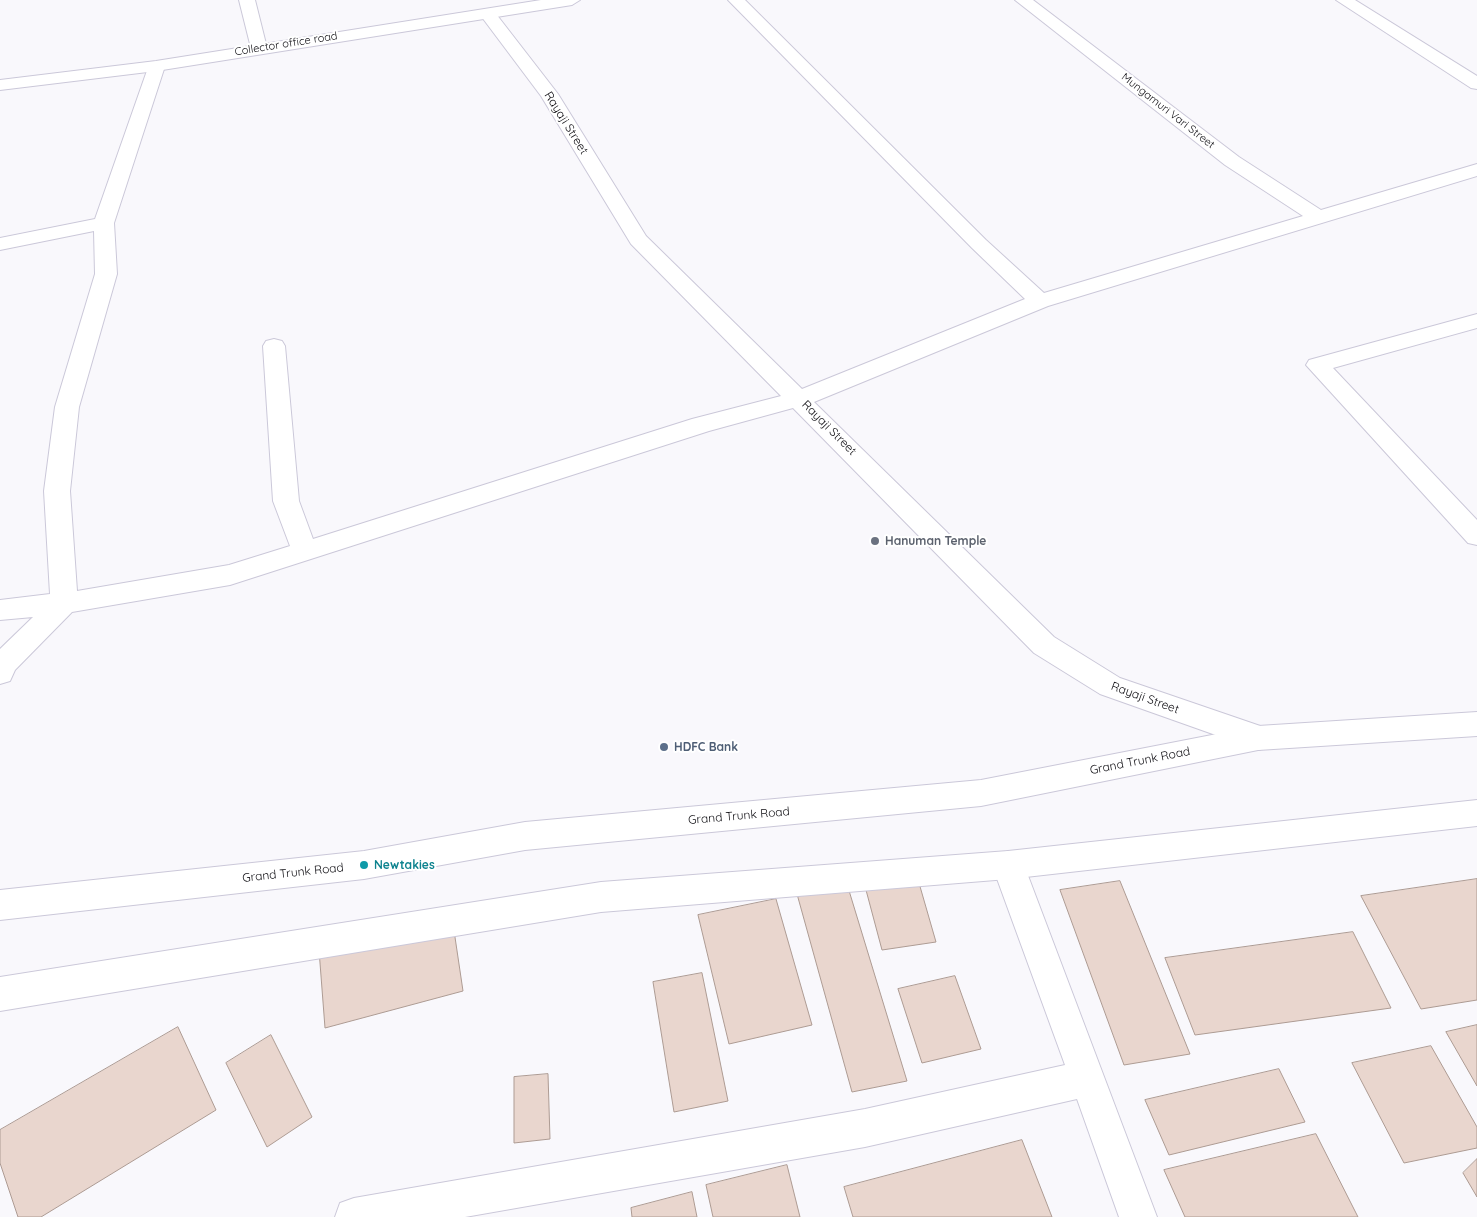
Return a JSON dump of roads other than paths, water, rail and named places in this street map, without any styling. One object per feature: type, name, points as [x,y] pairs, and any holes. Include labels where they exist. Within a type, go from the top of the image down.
[{"type":"street","points":[[247,0],[259,48]]},
{"type":"street","name":"Collector office road","points":[[0,85],[156,66],[259,48],[572,0]]},
{"type":"street","points":[[736,0],[979,244],[1040,301]]},
{"type":"street","name":"Mungamuri Vari Street","points":[[1023,0],[1232,161],[1318,217]]},
{"type":"street","points":[[1344,0],[1477,84]]},
{"type":"street","name":"Rayaji Street","points":[[487,13],[549,94],[638,240],[799,398],[1044,645],[1110,686],[1258,738]]},
{"type":"street","points":[[0,674],[1,666],[64,603],[57,491],[67,407],[106,274],[104,223],[156,66]]},
{"type":"street","points":[[0,610],[64,603],[230,575],[701,425],[799,398],[1040,301],[1477,170]]},
{"type":"street","points":[[0,244],[104,223]]},
{"type":"street","points":[[1477,321],[1317,365],[1477,536]]},
{"type":"street","points":[[274,346],[286,501],[305,551]]},
{"type":"street","name":"Grand Trunk Road","points":[[0,905],[364,865],[525,836],[981,793],[1258,738],[1477,724]]},
{"type":"street","points":[[0,994],[601,897],[1008,864],[1477,813]]},
{"type":"street","points":[[1008,864],[1138,1217]]},
{"type":"street","points":[[354,1217],[865,1128],[1088,1078]]},
{"type":"place","name":"Hanuman Temple","points":[[875,541]]},
{"type":"place","name":"HDFC Bank","points":[[664,747]]},
{"type":"place","name":"Newtakies","points":[[364,865]]}]
